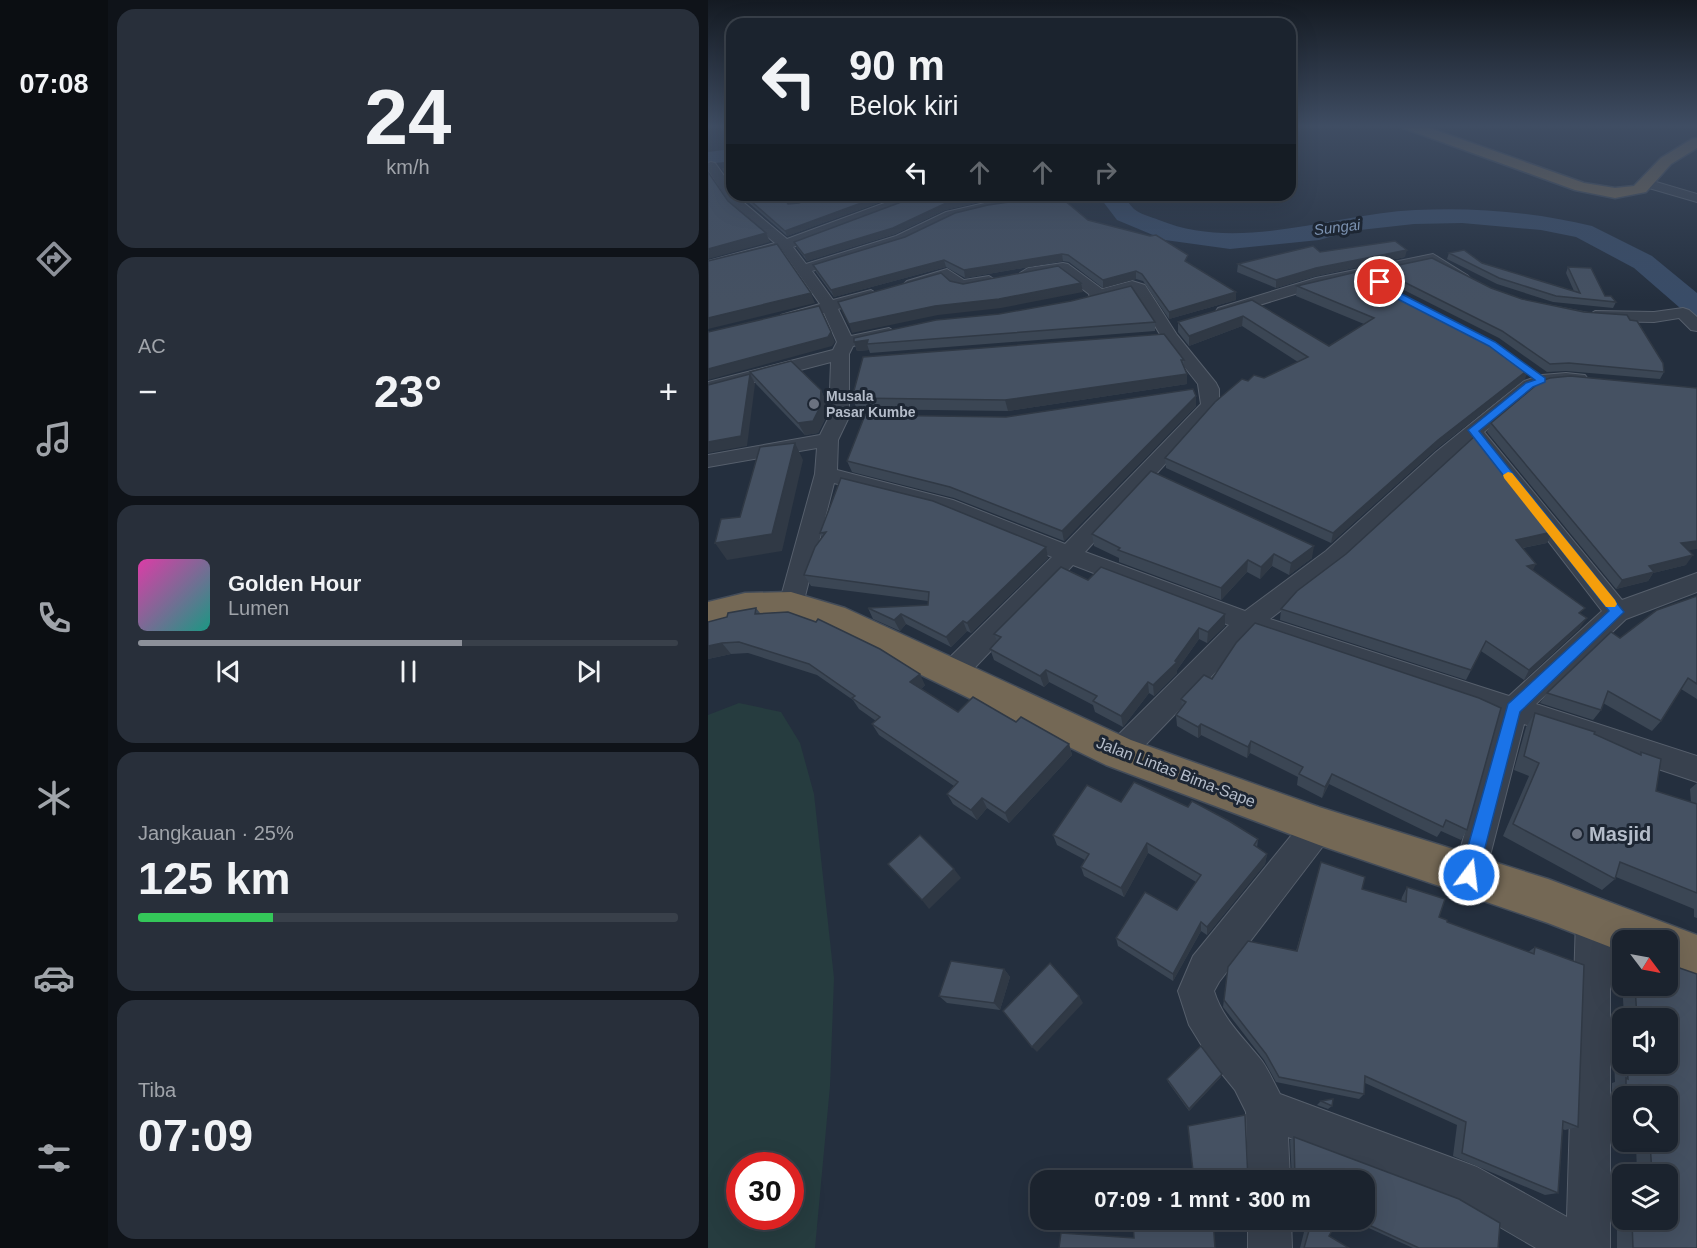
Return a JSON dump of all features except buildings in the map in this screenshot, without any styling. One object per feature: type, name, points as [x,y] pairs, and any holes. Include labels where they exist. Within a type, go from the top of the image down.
[{"type":"highway","points":[[1572,183],[1594,191],[1624,193],[1640,189],[1646,183]]},
{"type":"highway","name":"Jalan Lintas Bima-Sape","points":[[708,614],[745,605],[791,604],[833,617],[1119,753],[1319,826],[1469,875],[1625,930]]},
{"type":"highway","points":[[1678,951],[1697,958]]},
{"type":"street","points":[[1647,183],[1697,198]]},
{"type":"street","points":[[736,201],[785,244],[804,269],[829,306],[841,353],[839,417],[828,440],[826,474],[791,604]]},
{"type":"street","points":[[795,204],[803,201]]},
{"type":"street","points":[[708,266],[785,244],[902,201]]},
{"type":"street","points":[[989,201],[994,205]]},
{"type":"street","points":[[804,269],[901,239],[951,215],[1021,201]]},
{"type":"street","points":[[1209,316],[1321,281],[1433,258],[1479,287]]},
{"type":"street","points":[[775,321],[947,274],[958,284],[965,285],[1063,267],[1090,297],[1137,286],[1210,389],[1210,405],[1069,555],[952,673]]},
{"type":"street","points":[[1367,271],[1384,286]]},
{"type":"street","points":[[1574,314],[1643,317],[1683,313],[1697,326]]},
{"type":"street","points":[[708,388],[841,353],[903,330]]},
{"type":"street","points":[[1146,339],[1170,330]]},
{"type":"street","points":[[841,353],[862,361]]},
{"type":"street","points":[[1119,753],[1248,622],[1334,557],[1443,456],[1530,385],[1533,374],[1601,382]]},
{"type":"street","points":[[1189,392],[1210,389]]},
{"type":"street","points":[[839,417],[862,417]]},
{"type":"street","points":[[1473,430],[1617,612]]},
{"type":"street","points":[[708,461],[828,440]]},
{"type":"street","points":[[1148,471],[1169,480]]},
{"type":"street","points":[[826,474],[945,505],[1069,555],[1248,622],[1697,769]]},
{"type":"street","points":[[1314,547],[1334,557]]},
{"type":"street","points":[[1469,875],[1514,708],[1617,612],[1697,582]]},
{"type":"street","points":[[1269,1170],[1266,1108],[1249,1076],[1223,1046],[1202,1012],[1196,991],[1206,969],[1319,826]]},
{"type":"street","points":[[1588,1248],[1593,918]]},
{"type":"street","points":[[1266,1108],[1462,1182],[1579,1248]]},
{"type":"street","points":[[1270,1230],[1270,1248]]},
{"type":"green space","points":[[739,703],[781,712],[800,743],[814,794],[834,978],[830,1086],[815,1248],[708,1248],[708,715]]},
{"type":"waterway","name":"Sungai","points":[[1115,201],[1126,215],[1174,235],[1230,241],[1319,232],[1351,224],[1414,217],[1462,216],[1541,223],[1583,231],[1643,262],[1697,308]]},
{"type":"slow traffic","points":[[1508,475],[1610,604]]},
{"type":"place","name":"Musala Pasar Kumbe","points":[[814,404]]},
{"type":"place","name":"Masjid","points":[[1577,834]]},
{"type":"route","points":[[1380,282],[1393,293],[1492,344],[1542,380],[1530,385],[1473,430],[1617,612],[1514,708],[1469,875]]}]
